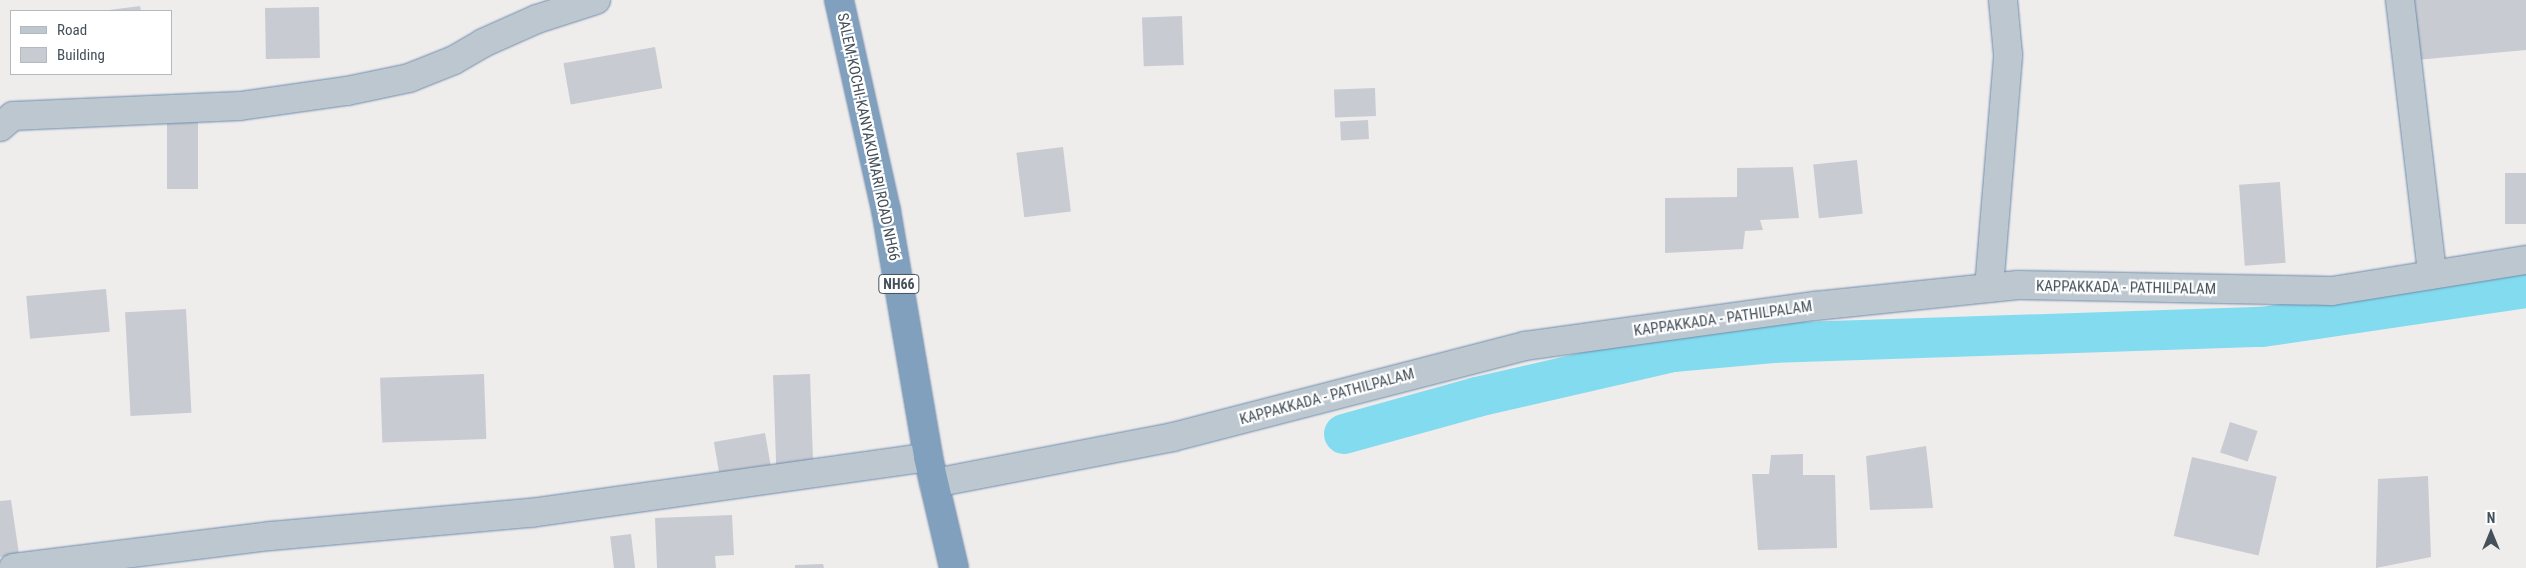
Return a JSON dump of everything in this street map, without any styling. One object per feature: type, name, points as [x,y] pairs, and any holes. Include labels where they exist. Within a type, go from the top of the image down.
[{"type":"highway","name":"SALEM-KOCHI-KANYAKUMARI ROAD NH66","points":[[839,0],[886,210],[928,457],[954,568]]},
{"type":"street","points":[[0,127],[13,116],[240,106],[356,90],[409,78],[454,60],[483,43],[537,19],[596,0]]},
{"type":"street","points":[[1989,288],[2008,55],[2004,0]]},
{"type":"street","points":[[2400,0],[2432,274]]},
{"type":"street","name":"KAPPAKKADA - PATHILPALAM","points":[[934,484],[1172,437],[1525,346],[1815,306],[2018,285],[2332,291],[2526,260]]},
{"type":"street","points":[[13,568],[271,536],[530,513],[928,457]]},
{"type":"building","points":[[2411,0],[2526,0],[2526,50],[2416,60]]},
{"type":"building","points":[[140,6],[141,10],[109,10]]},
{"type":"building","points":[[319,7],[320,58],[266,59],[265,8]]},
{"type":"building","points":[[1182,16],[1184,65],[1144,66],[1142,17]]},
{"type":"building","points":[[655,47],[662,88],[571,105],[563,63]]},
{"type":"building","points":[[1375,88],[1376,116],[1335,117],[1334,89]]},
{"type":"building","points":[[167,116],[198,116],[198,189],[167,189]]},
{"type":"building","points":[[1368,120],[1369,139],[1341,140],[1340,121]]},
{"type":"building","points":[[1063,147],[1071,212],[1024,217],[1016,153]]},
{"type":"building","points":[[1857,160],[1863,214],[1819,218],[1813,165]]},
{"type":"building","points":[[1793,167],[1799,218],[1760,220],[1763,230],[1745,231],[1743,249],[1665,253],[1665,198],[1737,197],[1737,168]]},
{"type":"building","points":[[2505,173],[2526,173],[2526,224],[2505,224]]},
{"type":"building","points":[[2280,182],[2286,263],[2245,266],[2239,185]]},
{"type":"building","points":[[106,289],[110,332],[30,339],[26,296]]},
{"type":"building","points":[[186,309],[191,413],[131,416],[125,312]]},
{"type":"building","points":[[484,374],[486,439],[382,443],[380,378]]},
{"type":"building","points":[[810,374],[813,470],[776,471],[773,375]]},
{"type":"building","points":[[2230,422],[2258,431],[2248,461],[2220,452]]},
{"type":"building","points":[[765,433],[772,473],[721,482],[714,442]]},
{"type":"building","points":[[1926,446],[1933,508],[1870,510],[1866,456]]},
{"type":"building","points":[[1803,454],[1803,475],[1835,475],[1837,548],[1758,550],[1752,474],[1769,474],[1771,455]]},
{"type":"building","points":[[2192,457],[2277,477],[2259,555],[2174,536]]},
{"type":"building","points":[[2428,476],[2431,557],[2376,568],[2378,479]]},
{"type":"building","points":[[11,500],[19,554],[0,557],[0,501]]},
{"type":"building","points":[[732,515],[734,555],[715,556],[716,568],[657,568],[655,518]]},
{"type":"building","points":[[631,534],[635,568],[614,568],[610,537]]},
{"type":"building","points":[[823,564],[824,568],[795,568],[795,565]]},
{"type":"waterway","points":[[1344,434],[1477,397],[1673,352],[1773,343],[2262,327],[2526,288]]}]
